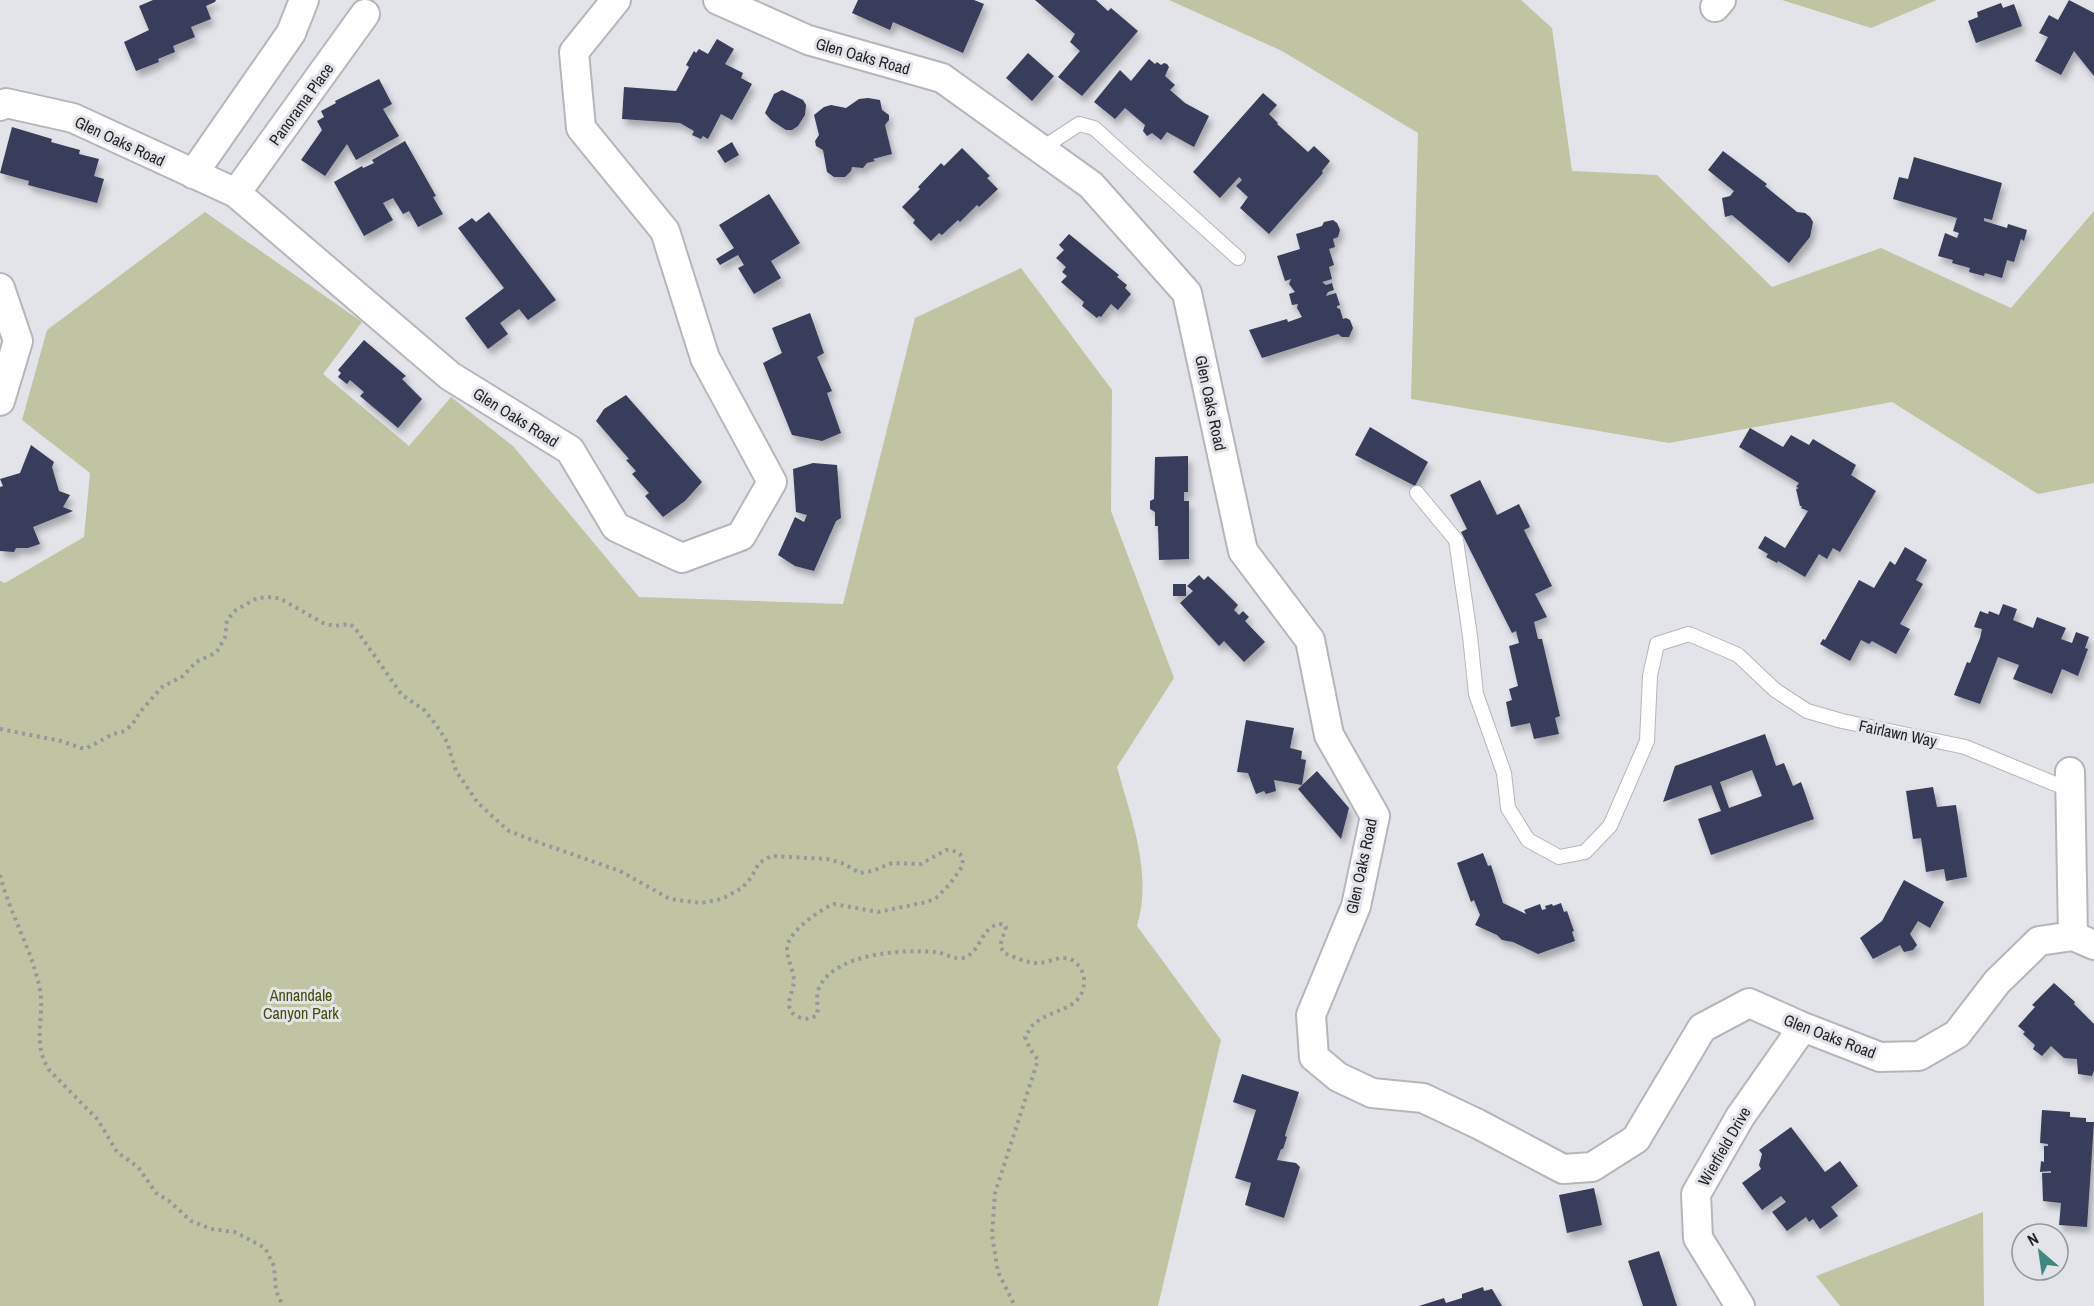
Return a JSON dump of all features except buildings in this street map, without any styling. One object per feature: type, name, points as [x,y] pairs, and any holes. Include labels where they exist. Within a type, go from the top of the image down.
[{"type":"street","points":[[192,174],[291,33],[304,0]]},
{"type":"street","name":"Glen Oaks Road","points":[[0,106],[6,103],[73,118],[236,193],[450,376],[570,450],[616,527],[681,558],[741,536],[772,483],[705,358],[664,231],[581,128],[574,52],[616,0]]},
{"type":"street","name":"Glen Oaks Road","points":[[718,0],[808,40],[942,78],[1091,185],[1187,293],[1243,550],[1310,640],[1329,735],[1375,816],[1356,906],[1311,1015],[1314,1057],[1338,1077],[1372,1093],[1423,1098],[1563,1168],[1592,1167],[1636,1139],[1702,1028],[1749,1003],[1880,1057],[1919,1056],[1957,1034],[1998,982],[2039,940],[2084,940]]},
{"type":"street","name":"Panorama Place","points":[[236,193],[364,7]]},
{"type":"street","points":[[0,288],[18,341],[0,401]]},
{"type":"street","name":"Fairlawn Way","points":[[2076,790],[2084,940]]},
{"type":"street","name":"Wierfield Drive","points":[[1740,1306],[1698,1238],[1696,1194],[1740,1117],[1803,1027]]},
{"type":"lane","points":[[1041,149],[1079,124],[1094,128],[1238,258]]},
{"type":"lane","name":"Fairlawn Way","points":[[1417,493],[1456,540],[1476,694],[1504,773],[1508,808],[1528,840],[1559,857],[1585,852],[1611,826],[1647,741],[1650,676],[1657,644],[1689,634],[1737,655],[1775,690],[1808,711],[1842,721],[1965,747],[2076,790]]},
{"type":"path","points":[[0,729],[61,741],[81,748],[87,748],[113,734],[122,732],[132,725],[162,687],[183,676],[196,662],[218,650],[225,637],[227,620],[232,613],[257,598],[272,597],[292,604],[323,622],[334,626],[350,624],[355,628],[390,680],[408,699],[424,710],[437,726],[447,742],[456,771],[473,796],[509,831],[588,861],[614,868],[670,899],[701,903],[722,899],[742,888],[751,878],[759,863],[771,856],[828,859],[842,863],[860,873],[892,863],[921,864],[946,850],[960,854],[963,859],[962,867],[956,876],[942,892],[927,902],[878,912],[834,904],[799,928],[787,944],[787,956],[794,979],[788,999],[790,1009],[795,1016],[803,1019],[811,1018],[817,1015],[819,987],[830,973],[855,961],[879,954],[902,951],[939,952],[964,958],[973,952],[988,929],[995,924],[1003,924],[1006,927],[1000,946],[1004,954],[1038,963],[1061,957],[1074,960],[1083,972],[1084,986],[1079,998],[1066,1009],[1043,1018],[1033,1025],[1025,1037],[1038,1060],[995,1193],[992,1235],[998,1272],[1015,1306]]},
{"type":"path","points":[[0,875],[12,915],[25,940],[38,983],[40,1047],[44,1063],[98,1120],[117,1152],[138,1167],[156,1193],[169,1200],[191,1221],[211,1229],[235,1232],[265,1248],[274,1266],[276,1291],[283,1306]]},
{"type":"green space","points":[[1169,0],[1521,0],[1552,28],[1572,171],[1657,175],[1772,287],[1881,248],[2011,308],[2094,211],[2094,483],[2038,494],[1892,402],[1669,443],[1411,399],[1418,133],[1282,51]]},
{"type":"green space","points":[[1782,0],[1937,0],[1871,28]]},
{"type":"green space","name":"Annandale Canyon Park","points":[[205,212],[362,322],[323,374],[409,446],[451,397],[513,446],[639,597],[843,604],[915,318],[1021,268],[1112,390],[1111,511],[1174,678],[1117,767],[1134,826],[1141,866],[1143,886],[1137,926],[1221,1040],[1158,1306],[0,1306],[0,581],[5,583],[84,537],[90,473],[22,420],[47,330]]},
{"type":"green space","points":[[1983,1212],[1984,1306],[1840,1306],[1816,1276]]}]
